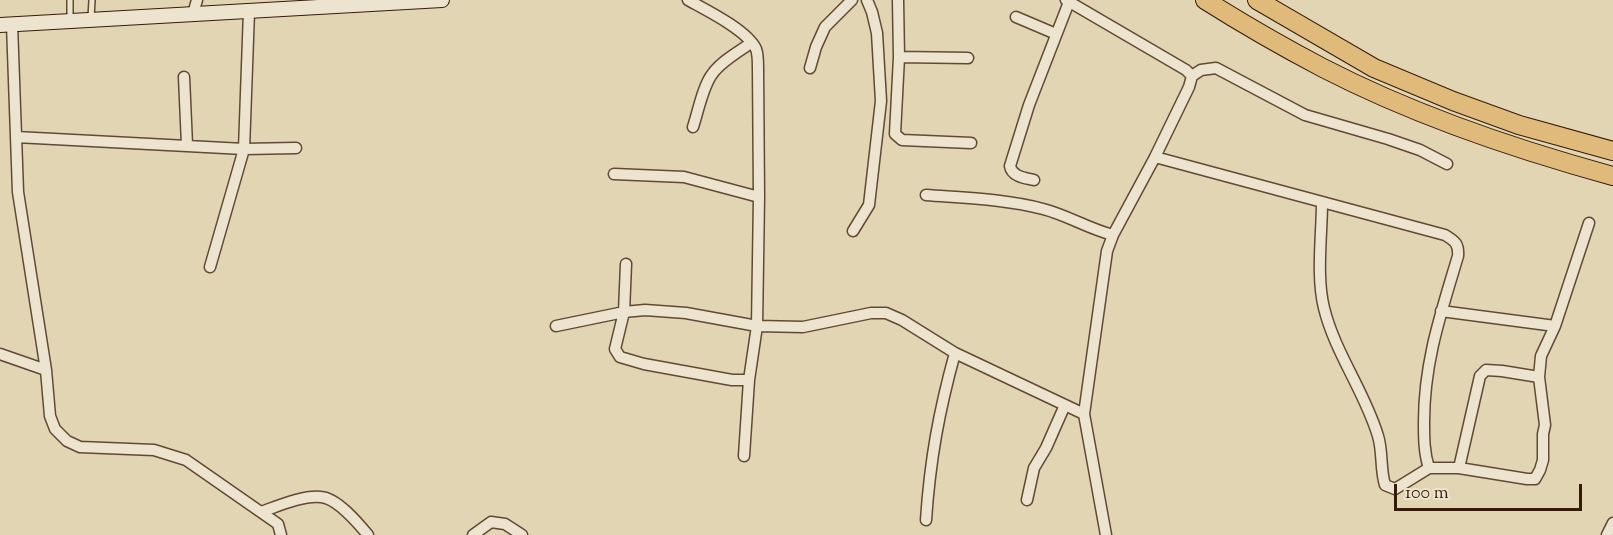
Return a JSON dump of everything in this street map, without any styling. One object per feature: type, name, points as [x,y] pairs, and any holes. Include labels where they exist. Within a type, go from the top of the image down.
[{"type":"highway","points":[[1205,0],[1324,69],[1411,108],[1545,157],[1613,176]]},
{"type":"highway","points":[[1257,0],[1384,72],[1519,125],[1613,151]]},
{"type":"main road","points":[[6,24],[91,19],[195,7],[249,11],[442,0]]},
{"type":"street","points":[[688,0],[727,22],[744,35],[756,50],[759,197],[757,326],[749,380],[744,456]]},
{"type":"street","points":[[810,68],[825,27],[852,0]]},
{"type":"street","points":[[854,231],[869,205],[881,101],[877,33],[867,0]]},
{"type":"street","points":[[898,0],[895,134],[898,138],[971,143]]},
{"type":"street","points":[[1034,180],[1015,174],[1011,171],[1010,166],[1029,105],[1068,1],[1192,75]]},
{"type":"street","points":[[210,267],[244,148],[249,11]]},
{"type":"street","points":[[1016,17],[1056,34]]},
{"type":"street","points":[[6,24],[16,137],[18,192],[46,370],[50,416],[55,429],[67,441],[80,447],[154,450],[186,460],[278,524],[281,535]]},
{"type":"street","points":[[693,127],[713,73],[751,43]]},
{"type":"street","points":[[898,57],[968,58]]},
{"type":"street","points":[[1106,535],[1084,414],[1107,251],[1189,87],[1192,75],[1201,70],[1216,68],[1305,115],[1420,150],[1447,164]]},
{"type":"street","points":[[184,77],[187,145]]},
{"type":"street","points":[[16,137],[244,148],[296,148]]},
{"type":"street","points":[[1155,157],[1445,235],[1455,241],[1459,247],[1458,256],[1430,354],[1425,391],[1425,444],[1429,468]]},
{"type":"street","points":[[614,174],[684,177],[759,197]]},
{"type":"street","points":[[926,195],[1006,201],[1041,208],[1065,215],[1113,235]]},
{"type":"street","points":[[1322,202],[1321,279],[1324,307],[1332,331],[1377,434],[1382,454],[1382,474],[1385,485],[1395,489],[1429,468],[1460,468],[1535,479],[1543,460],[1545,425],[1539,377],[1541,356],[1555,326],[1589,223]]},
{"type":"street","points":[[626,264],[624,312],[615,350],[620,357],[644,364],[721,378],[749,380]]},
{"type":"street","points":[[556,326],[645,310],[686,313],[757,326],[803,327],[871,313],[886,313],[902,320],[955,353],[1084,414]]},
{"type":"street","points":[[1441,311],[1555,326]]},
{"type":"street","points":[[926,520],[930,467],[941,401],[955,353]]},
{"type":"street","points":[[0,354],[46,370]]},
{"type":"street","points":[[1460,468],[1480,376],[1486,370],[1539,377]]},
{"type":"street","points":[[1027,500],[1034,468],[1046,448],[1065,405]]},
{"type":"street","points":[[261,512],[293,501],[322,496],[340,506],[358,522],[368,535]]},
{"type":"street","points":[[473,535],[490,522],[505,524],[522,535]]},
{"type":"street","points":[[1607,535],[1613,523]]},
{"type":"lane","points":[[70,0],[70,20]]},
{"type":"lane","points":[[91,19],[92,0]]}]
